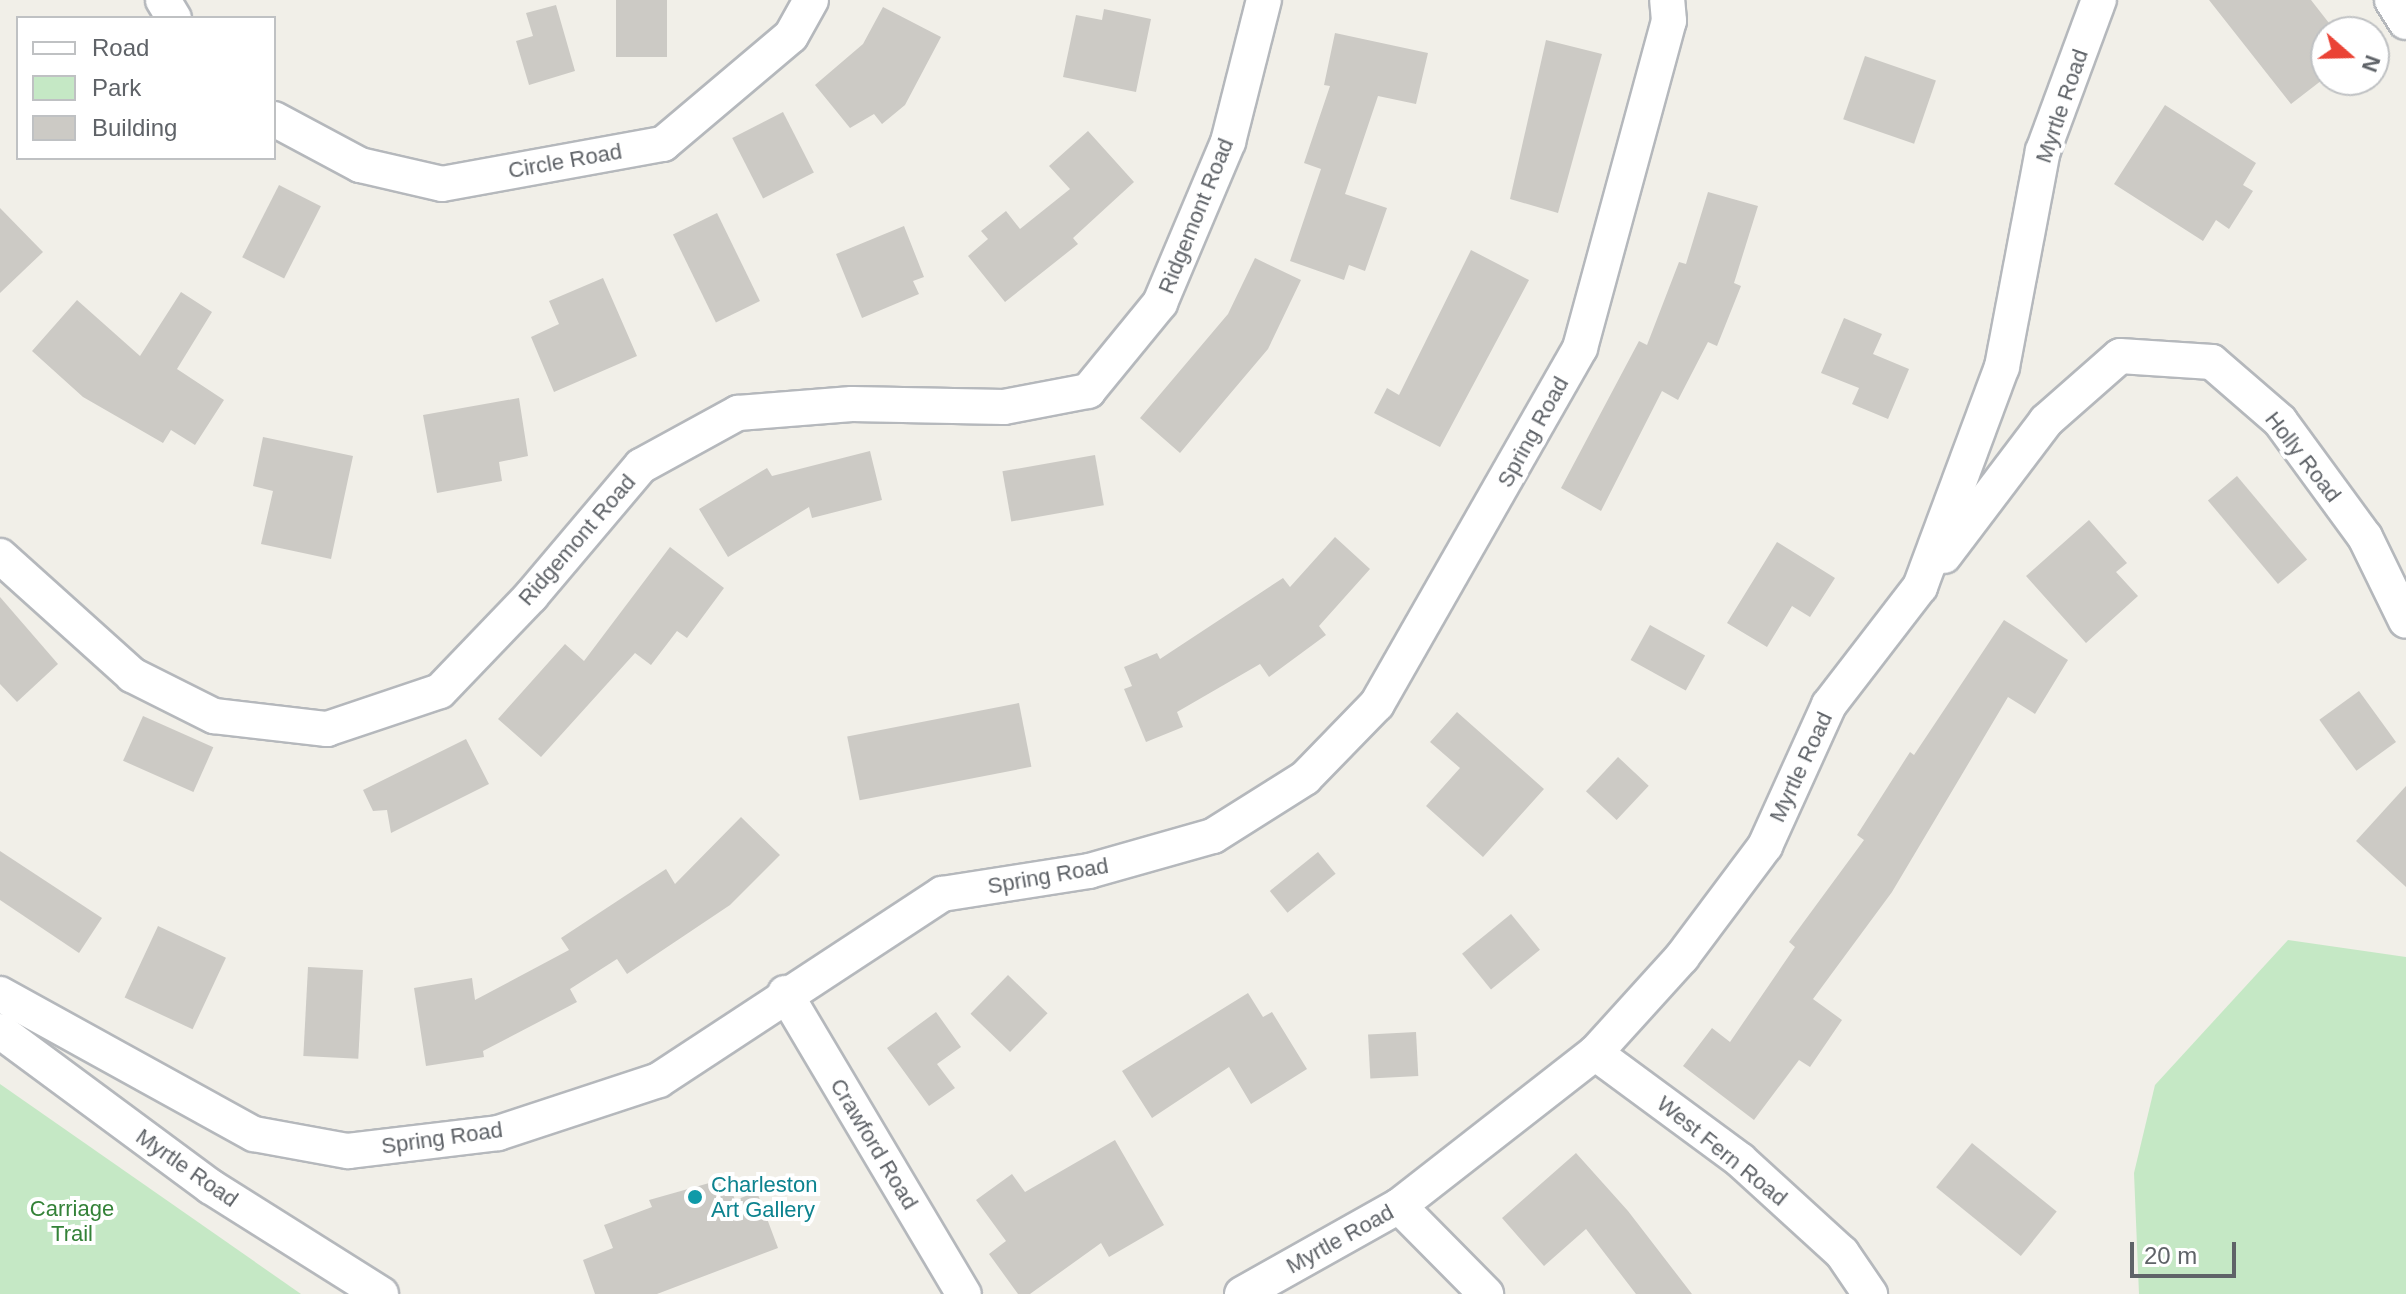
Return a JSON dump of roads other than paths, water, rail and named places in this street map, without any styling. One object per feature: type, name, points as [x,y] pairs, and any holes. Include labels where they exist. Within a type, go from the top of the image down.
[{"type":"street","name":"Circle Road","points":[[276,120],[342,158],[442,184],[663,144],[791,36],[811,0]]},
{"type":"street","name":"Ridgemont Road","points":[[0,556],[132,675],[214,716],[327,729],[440,691],[531,596],[641,466],[738,413],[852,404],[1004,407],[1088,391],[1160,303],[1228,142],[1264,0]]},
{"type":"street","name":"Spring Road","points":[[0,994],[254,1134],[348,1151],[498,1133],[659,1080],[785,993],[942,894],[1089,871],[1213,836],[1305,778],[1377,704],[1580,348],[1669,21],[1667,0]]},
{"type":"street","name":"Myrtle Road","points":[[1242,1294],[1399,1206],[1595,1053],[1682,957],[1765,846],[1829,705],[1920,587],[2002,367],[2043,151],[2099,0]]},
{"type":"street","points":[[2392,0],[2406,22]]},
{"type":"street","name":"Holly Road","points":[[1920,587],[2046,421],[2120,356],[2212,362],[2280,421],[2365,537],[2406,621]]},
{"type":"street","name":"Crawford Road","points":[[785,993],[964,1294]]},
{"type":"street","name":"Myrtle Road","points":[[0,1031],[211,1187],[381,1294]]},
{"type":"street","name":"West Fern Road","points":[[1595,1053],[1740,1160],[1842,1253],[1870,1294]]},
{"type":"street","points":[[1399,1206],[1486,1294]]},
{"type":"place","name":"Charleston Art Gallery","points":[[695,1197]]},
{"type":"park label","name":"Carriage Trail","points":[[72,1220]]}]
